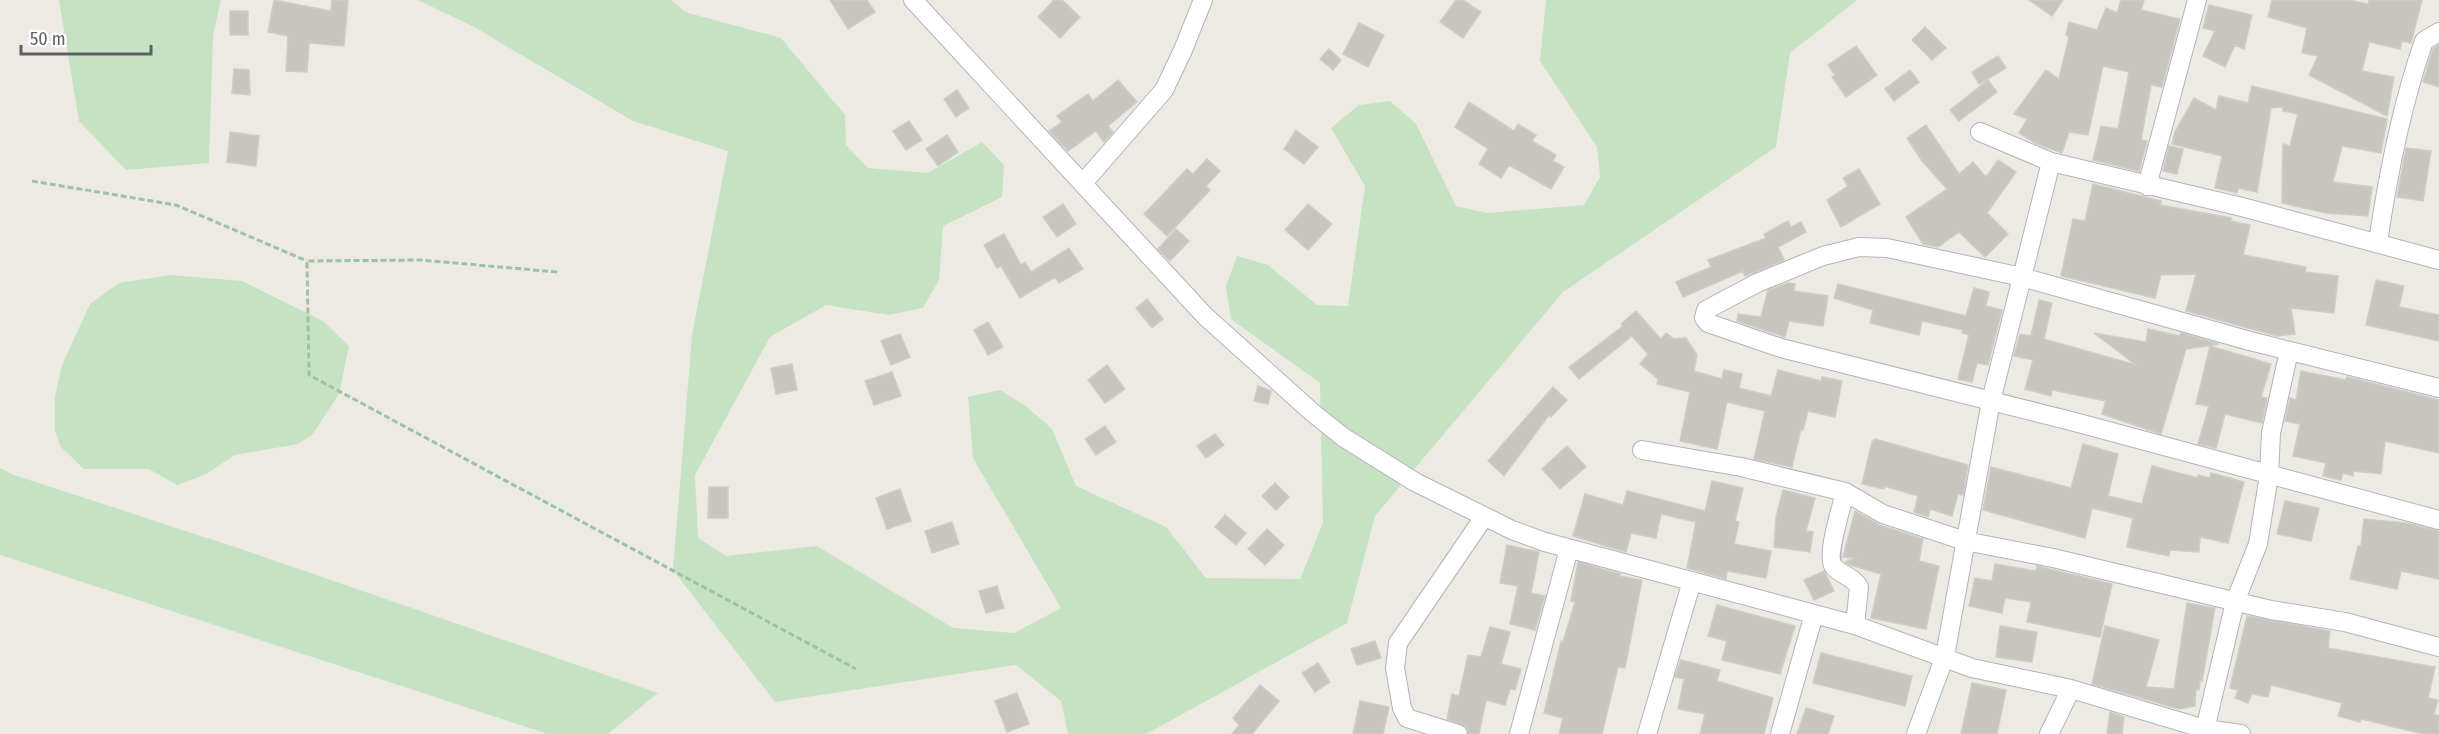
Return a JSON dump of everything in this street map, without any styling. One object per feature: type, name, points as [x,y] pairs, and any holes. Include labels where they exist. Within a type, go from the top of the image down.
[{"type":"street","points":[[913,0],[1084,182],[1205,316],[1313,413],[1380,461],[1484,517],[1530,537],[1855,625],[1945,656],[1972,668],[2071,689],[2204,731],[2241,734]]},
{"type":"street","points":[[1084,182],[1164,90],[1203,0]]},
{"type":"street","points":[[2147,186],[2197,0]]},
{"type":"street","points":[[2379,242],[2388,171],[2402,121],[2408,86],[2424,41],[2439,32]]},
{"type":"street","points":[[1980,132],[2019,151],[2051,162],[2242,207],[2439,260]]},
{"type":"street","points":[[1916,734],[1945,656],[1991,401],[2051,162]]},
{"type":"street","points":[[2439,388],[2289,351],[2022,277],[1887,248],[1859,247],[1785,270],[1706,310],[1704,314],[1708,323],[1781,348],[1991,401],[2439,520]]},
{"type":"street","points":[[2204,731],[2235,602],[2258,544],[2269,475],[2271,433],[2289,351]]},
{"type":"street","points":[[1642,450],[1741,467],[1845,492],[1883,514],[1965,541],[2053,558],[2235,602],[2344,622],[2439,647]]},
{"type":"street","points":[[1845,492],[1830,558],[1835,568],[1857,582],[1859,587],[1855,625]]},
{"type":"street","points":[[1458,734],[1407,717],[1402,708],[1395,656],[1405,631],[1484,517]]},
{"type":"street","points":[[1519,734],[1569,549]]},
{"type":"street","points":[[1647,734],[1692,581]]},
{"type":"street","points":[[1780,734],[1814,614]]},
{"type":"street","points":[[2049,734],[2071,689]]},
{"type":"path","points":[[32,181],[176,205],[307,261],[421,260],[557,272]]},
{"type":"path","points":[[307,261],[309,375],[856,669]]},
{"type":"green space","points":[[59,0],[221,0],[213,35],[209,163],[126,170],[79,121]]},
{"type":"green space","points":[[418,0],[671,0],[685,12],[781,38],[845,115],[846,145],[868,168],[928,173],[982,142],[1004,165],[1002,197],[943,226],[939,280],[923,308],[889,315],[826,305],[770,337],[695,475],[698,538],[726,556],[817,546],[953,628],[1014,633],[1061,608],[973,458],[968,397],[1000,390],[1027,407],[1052,429],[1076,486],[1166,527],[1206,578],[1300,579],[1323,523],[1320,383],[1231,319],[1226,286],[1237,256],[1268,265],[1317,305],[1348,306],[1365,186],[1331,128],[1359,105],[1390,101],[1416,124],[1456,206],[1487,213],[1584,205],[1600,177],[1597,147],[1540,61],[1546,0],[1857,0],[1790,53],[1776,147],[1563,292],[1375,516],[1347,623],[1145,734],[1068,734],[1061,701],[1016,665],[775,702],[673,570],[692,335],[728,151],[633,121],[476,28]]},
{"type":"green space","points":[[171,275],[242,281],[323,321],[349,346],[339,394],[312,435],[298,444],[235,455],[206,474],[177,485],[149,469],[84,469],[60,446],[55,430],[55,397],[62,365],[90,304],[119,283]]},
{"type":"green space","points":[[0,468],[14,475],[241,549],[658,693],[608,734],[548,734],[0,555]]},
{"type":"building","points":[[274,0],[331,11],[332,0],[348,0],[344,46],[309,43],[307,72],[286,71],[288,36],[268,32]]},
{"type":"building","points":[[830,0],[867,0],[875,12],[848,29]]},
{"type":"building","points":[[1054,0],[1062,0],[1080,17],[1060,38],[1038,17]]},
{"type":"building","points":[[1456,0],[1463,0],[1481,12],[1463,38],[1440,22]]},
{"type":"building","points":[[2029,0],[2063,0],[2052,16]]},
{"type":"building","points":[[2121,0],[2144,0],[2141,10],[2180,19],[2162,87],[2151,85],[2141,140],[2147,141],[2139,171],[2093,160],[2101,126],[2118,129],[2129,72],[2103,66],[2088,135],[2069,132],[2062,153],[2035,143],[2019,133],[2027,119],[2014,114],[2046,70],[2059,79],[2069,37],[2066,35],[2069,22],[2097,30],[2106,8],[2117,13]]},
{"type":"building","points":[[2272,0],[2349,0],[2368,4],[2369,0],[2422,0],[2411,43],[2402,41],[2400,49],[2369,42],[2362,71],[2394,77],[2387,116],[2309,75],[2318,56],[2302,53],[2307,28],[2268,17]]},
{"type":"building","points":[[2209,5],[2252,15],[2244,49],[2235,45],[2225,67],[2203,56],[2215,31],[2203,28]]},
{"type":"building","points":[[230,11],[248,11],[248,35],[230,35]]},
{"type":"building","points":[[1359,23],[1384,35],[1368,67],[1343,54]]},
{"type":"building","points":[[1925,27],[1946,48],[1932,60],[1912,40]]},
{"type":"building","points":[[2439,45],[2439,87],[2423,82],[2433,49]]},
{"type":"building","points":[[1856,46],[1877,75],[1846,97],[1832,77],[1835,75],[1828,65]]},
{"type":"building","points":[[1329,49],[1341,60],[1333,70],[1320,59]]},
{"type":"building","points":[[1998,56],[2006,68],[1979,84],[1972,72]]},
{"type":"building","points":[[234,69],[249,70],[250,95],[232,93]]},
{"type":"building","points":[[1910,70],[1919,82],[1894,101],[1885,89]]},
{"type":"building","points":[[1118,80],[1137,102],[1108,126],[1113,132],[1104,142],[1096,131],[1068,151],[1049,131],[1062,122],[1057,116],[1088,94],[1093,101]]},
{"type":"building","points":[[1988,80],[1997,92],[1959,121],[1950,110]]},
{"type":"building","points":[[2252,86],[2387,119],[2381,153],[2342,146],[2333,182],[2372,187],[2368,216],[2326,213],[2282,203],[2283,144],[2290,146],[2298,114],[2283,111],[2283,107],[2271,108],[2257,192],[2238,188],[2237,193],[2215,188],[2222,156],[2172,144],[2175,132],[2194,98],[2216,110],[2219,96],[2248,103]]},
{"type":"building","points":[[957,90],[969,108],[956,117],[944,99]]},
{"type":"building","points":[[1469,102],[1514,131],[1518,124],[1536,135],[1532,141],[1556,155],[1553,161],[1564,167],[1551,189],[1509,165],[1501,178],[1479,164],[1488,149],[1455,127]]},
{"type":"building","points":[[909,121],[922,140],[906,150],[893,131]]},
{"type":"building","points":[[1926,125],[1959,174],[1973,162],[1986,177],[1998,160],[2016,172],[1987,213],[2008,234],[1985,257],[1959,232],[1938,247],[1923,244],[1906,217],[1947,189],[1922,161],[1907,138]]},
{"type":"building","points":[[1296,130],[1318,147],[1304,164],[1284,149]]},
{"type":"building","points":[[230,132],[259,136],[256,166],[227,162]]},
{"type":"building","points":[[947,135],[958,152],[938,166],[926,149]]},
{"type":"building","points":[[2169,146],[2183,149],[2177,174],[2163,171]]},
{"type":"building","points":[[2406,148],[2431,151],[2423,201],[2397,197]]},
{"type":"building","points":[[1207,159],[1220,171],[1206,186],[1210,190],[1167,236],[1144,214],[1187,169],[1193,174]]},
{"type":"building","points":[[1859,169],[1880,204],[1841,227],[1827,200],[1848,186],[1843,178]]},
{"type":"building","points":[[2093,184],[2161,201],[2160,205],[2231,218],[2231,221],[2250,225],[2243,255],[2306,267],[2305,272],[2338,276],[2334,313],[2291,308],[2295,334],[2277,336],[2186,311],[2196,274],[2161,275],[2155,298],[2061,276],[2073,219],[2085,221]]},
{"type":"building","points":[[1063,204],[1076,224],[1057,237],[1043,217]]},
{"type":"building","points":[[1308,204],[1332,224],[1308,250],[1285,230]]},
{"type":"building","points":[[1788,221],[1791,227],[1801,222],[1806,232],[1778,247],[1784,260],[1745,276],[1743,271],[1683,297],[1676,282],[1711,267],[1708,260],[1766,238],[1764,234]]},
{"type":"building","points":[[1176,229],[1189,241],[1170,261],[1158,249]]},
{"type":"building","points":[[1004,234],[1021,265],[1025,262],[1031,272],[1069,248],[1083,269],[1059,283],[1055,277],[1020,298],[1001,266],[997,268],[984,245]]},
{"type":"building","points":[[2376,280],[2404,286],[2399,307],[2439,315],[2439,341],[2366,325]]},
{"type":"building","points":[[1788,283],[1795,284],[1794,291],[1828,296],[1823,326],[1789,321],[1785,337],[1737,321],[1738,314],[1761,317],[1768,290]]},
{"type":"building","points":[[1838,284],[1966,316],[1974,288],[1989,292],[1986,306],[2002,310],[1988,365],[1977,363],[1972,382],[1958,379],[1969,335],[1962,333],[1963,330],[1922,321],[1919,335],[1870,323],[1873,310],[1834,298]]},
{"type":"building","points":[[1147,299],[1163,319],[1152,328],[1136,308]]},
{"type":"building","points":[[2039,300],[2052,303],[2044,339],[2136,365],[2094,333],[2146,342],[2148,329],[2180,336],[2181,333],[2219,344],[2186,349],[2161,434],[2102,414],[2106,401],[2052,390],[2051,396],[2025,389],[2033,360],[2014,356],[2020,334],[2031,336]]},
{"type":"building","points":[[1636,311],[1661,339],[1666,333],[1674,339],[1686,338],[1697,355],[1694,371],[1722,379],[1724,370],[1742,374],[1739,388],[1771,396],[1778,370],[1821,381],[1822,377],[1842,381],[1835,417],[1808,411],[1792,467],[1754,459],[1765,411],[1727,402],[1717,449],[1680,441],[1690,392],[1657,384],[1658,379],[1640,364],[1648,354],[1632,336],[1579,379],[1569,367],[1623,326],[1621,324]]},
{"type":"building","points":[[988,322],[1003,347],[988,355],[974,330]]},
{"type":"building","points":[[900,334],[910,357],[891,365],[881,341]]},
{"type":"building","points":[[2210,346],[2271,364],[2261,397],[2267,398],[2262,423],[2225,414],[2216,448],[2198,444],[2209,406],[2196,404]]},
{"type":"building","points":[[792,364],[797,390],[776,394],[771,368]]},
{"type":"building","points":[[1107,365],[1125,389],[1105,403],[1088,380]]},
{"type":"building","points":[[2301,371],[2346,380],[2347,377],[2439,400],[2439,453],[2385,441],[2381,474],[2354,471],[2353,476],[2343,473],[2341,480],[2323,476],[2326,463],[2293,456],[2300,424],[2285,421],[2290,398],[2296,400]]},
{"type":"building","points":[[892,372],[901,396],[874,405],[865,381]]},
{"type":"building","points":[[1258,386],[1271,391],[1268,404],[1254,401]]},
{"type":"building","points":[[1553,387],[1567,400],[1551,417],[1549,415],[1504,476],[1488,461]]},
{"type":"building","points":[[1105,426],[1116,442],[1096,455],[1085,439]]},
{"type":"building","points":[[1215,434],[1224,445],[1206,458],[1197,446]]},
{"type":"building","points":[[1875,439],[1968,465],[1963,495],[1958,494],[1952,516],[1930,509],[1928,517],[1914,512],[1918,496],[1884,486],[1884,489],[1862,484],[1872,442]]},
{"type":"building","points":[[2083,444],[2118,454],[2108,496],[2142,504],[2152,466],[2198,478],[2198,475],[2210,478],[2211,473],[2244,482],[2228,543],[2200,537],[2199,552],[2170,550],[2169,556],[2127,547],[2133,518],[2092,508],[2085,538],[1983,510],[1991,467],[2071,488]]},
{"type":"building","points":[[1567,446],[1586,467],[1560,489],[1542,469]]},
{"type":"building","points":[[1712,481],[1743,488],[1735,521],[1739,522],[1734,544],[1771,551],[1766,578],[1727,571],[1726,579],[1687,568],[1696,522],[1661,514],[1656,538],[1631,533],[1626,552],[1573,536],[1585,494],[1623,505],[1627,491],[1705,511]]},
{"type":"building","points":[[1275,483],[1289,497],[1276,510],[1262,496]]},
{"type":"building","points":[[709,487],[728,487],[728,518],[708,518]]},
{"type":"building","points":[[900,489],[911,521],[887,529],[876,498]]},
{"type":"building","points":[[1783,490],[1815,498],[1806,531],[1813,532],[1810,552],[1774,547],[1776,517]]},
{"type":"building","points":[[2285,501],[2319,508],[2311,541],[2277,534]]},
{"type":"building","points":[[1855,511],[1879,525],[1923,539],[1919,561],[1939,566],[1926,629],[1871,618],[1881,574],[1850,565],[1845,562],[1854,558],[1843,557]]},
{"type":"building","points":[[1225,515],[1246,533],[1236,545],[1215,527]]},
{"type":"building","points":[[2364,519],[2406,523],[2439,531],[2439,579],[2401,571],[2397,589],[2350,579],[2358,546],[2361,546]]},
{"type":"building","points":[[952,522],[959,544],[932,553],[925,531]]},
{"type":"building","points":[[1267,529],[1284,545],[1265,565],[1248,549]]},
{"type":"building","points":[[1507,545],[1539,552],[1531,593],[1545,596],[1535,630],[1510,624],[1518,586],[1500,583]]},
{"type":"building","points":[[1578,562],[1620,574],[1619,576],[1642,580],[1625,668],[1618,667],[1602,734],[1559,734],[1563,718],[1544,713],[1561,641],[1563,642],[1575,602],[1571,601]]},
{"type":"building","points":[[1995,564],[2036,571],[2037,566],[2112,584],[2100,637],[2027,622],[2031,602],[2005,598],[2002,613],[1969,606],[1975,578],[1992,581]]},
{"type":"building","points":[[1824,571],[1834,591],[1814,600],[1804,580]]},
{"type":"building","points":[[997,586],[1004,608],[986,613],[979,591]]},
{"type":"building","points":[[2187,603],[2215,608],[2202,681],[2200,681],[2199,690],[2196,689],[2195,706],[2179,709],[2092,684],[2105,626],[2159,640],[2146,687],[2174,689]]},
{"type":"building","points":[[1717,605],[1795,626],[1780,674],[1722,660],[1727,641],[1708,636]]},
{"type":"building","points":[[2247,616],[2330,631],[2328,648],[2435,667],[2428,698],[2438,700],[2434,714],[2439,716],[2439,734],[2423,734],[2361,719],[2360,722],[2338,716],[2342,703],[2271,685],[2268,697],[2252,694],[2248,703],[2235,698],[2238,690],[2230,688]]},
{"type":"building","points":[[2000,626],[2037,632],[2032,662],[1996,657]]},
{"type":"building","points":[[1490,627],[1510,632],[1501,664],[1521,669],[1515,690],[1510,689],[1505,705],[1486,700],[1479,734],[1469,734],[1466,726],[1447,719],[1452,694],[1459,696],[1468,655],[1481,657]]},
{"type":"building","points":[[1375,641],[1381,658],[1357,665],[1351,649]]},
{"type":"building","points":[[1821,653],[1912,676],[1905,706],[1813,683]]},
{"type":"building","points":[[1681,660],[1720,670],[1717,681],[1773,698],[1764,734],[1700,734],[1705,714],[1678,709],[1684,679],[1675,677]]},
{"type":"building","points":[[1318,663],[1330,682],[1315,692],[1302,673]]},
{"type":"building","points":[[1972,683],[2006,690],[1997,734],[1961,734]]},
{"type":"building","points":[[1260,685],[1279,701],[1252,734],[1232,734],[1239,725],[1233,718]]},
{"type":"building","points":[[1017,693],[1029,724],[1007,732],[995,701]]},
{"type":"building","points":[[1360,701],[1389,707],[1383,734],[1353,734]]},
{"type":"building","points":[[1806,708],[1834,716],[1828,734],[1797,734]]},
{"type":"building","points":[[2110,712],[2124,717],[2122,734],[2107,734]]}]
